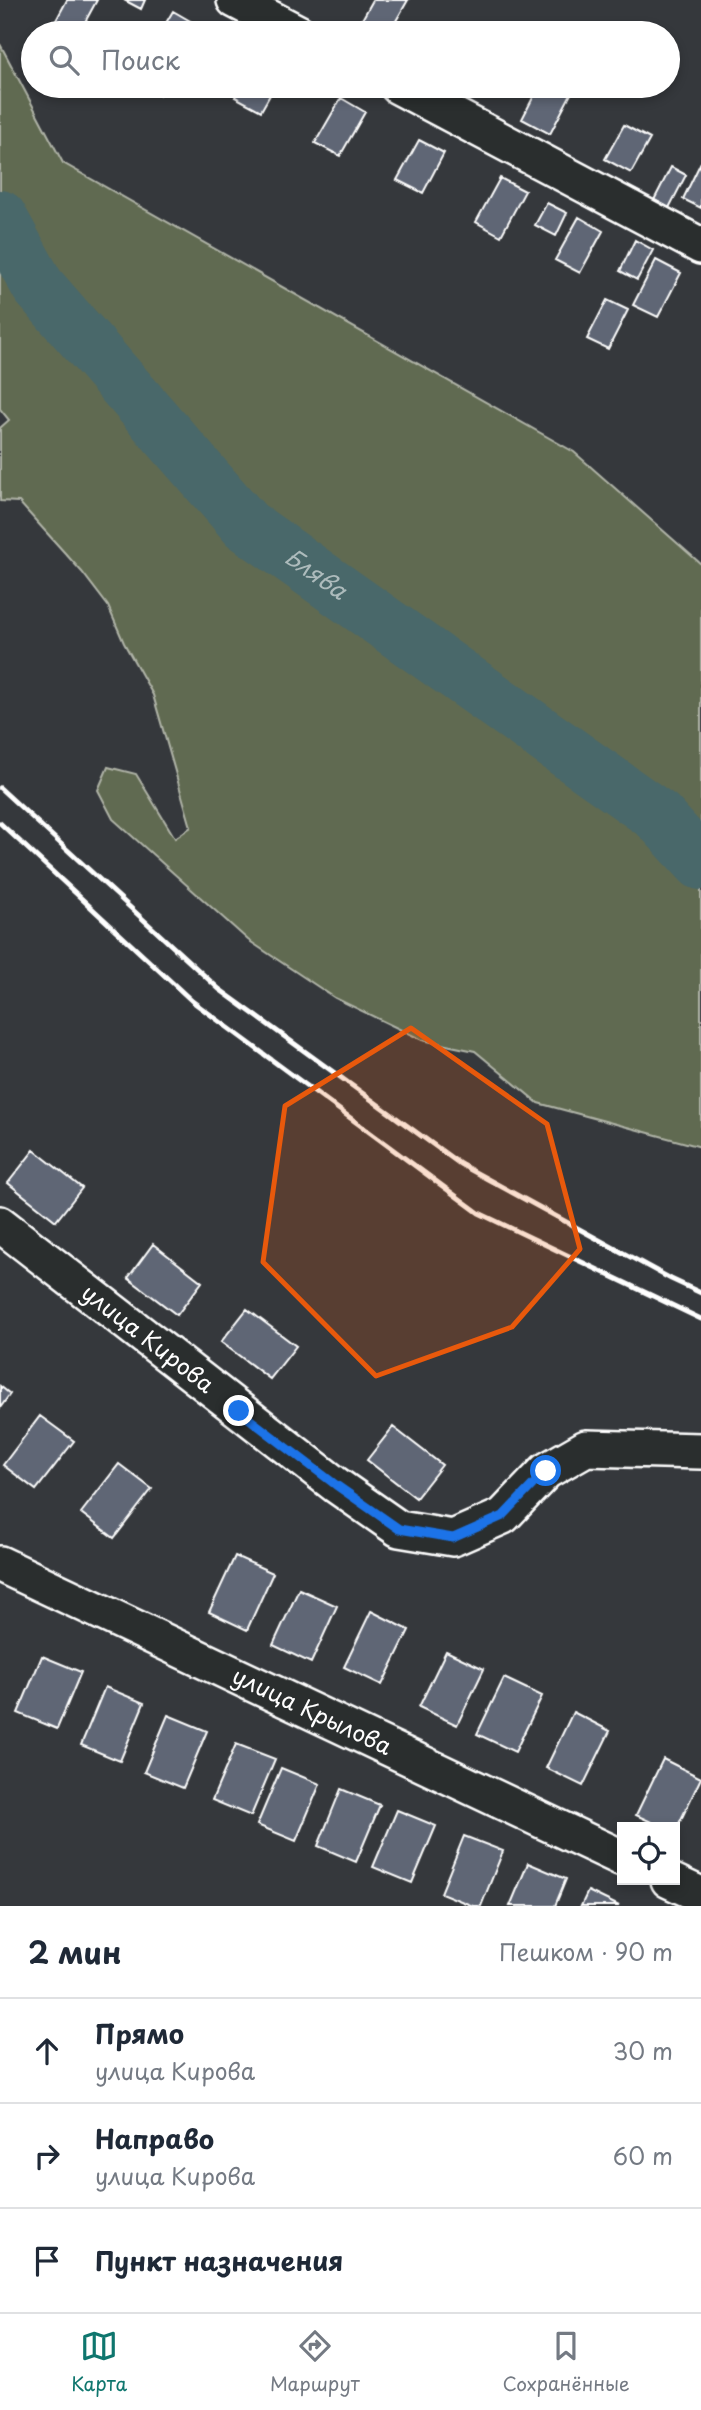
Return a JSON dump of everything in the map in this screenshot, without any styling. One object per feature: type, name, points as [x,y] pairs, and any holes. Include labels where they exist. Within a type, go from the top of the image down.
[{"type":"street","points":[[235,0],[275,21]]},
{"type":"street","points":[[421,98],[701,246]]},
{"type":"street","name":"улица Кирова","points":[[0,1224],[336,1485],[399,1529],[453,1538],[503,1516],[546,1471],[586,1448],[701,1451]]},
{"type":"street","name":"улица Крылова","points":[[0,1564],[617,1856]]},
{"type":"street","points":[[680,1885],[701,1895]]},
{"type":"highlighted area","points":[[411,1028],[547,1124],[580,1249],[512,1327],[376,1376],[263,1262],[285,1106]]},
{"type":"green space","points":[[0,44],[21,84],[21,98],[29,98],[63,163],[574,452],[701,564],[701,1147],[538,1103],[475,1051],[422,1040],[335,998],[248,940],[113,819],[98,790],[108,767],[136,774],[175,838],[191,827],[153,695],[124,643],[108,606],[82,572],[19,502],[0,501],[0,428],[9,420],[0,409]]},
{"type":"building","points":[[67,0],[97,0],[86,21],[56,21]]},
{"type":"building","points":[[124,0],[145,0],[141,9]]},
{"type":"building","points":[[373,0],[408,0],[396,21],[361,21]]},
{"type":"building","points":[[173,11],[190,21],[167,21]]},
{"type":"building","points":[[237,98],[268,98],[261,111]]},
{"type":"building","points":[[341,98],[365,112],[340,156],[315,143]]},
{"type":"building","points":[[533,98],[569,98],[550,134],[522,119]]},
{"type":"building","points":[[624,125],[650,139],[631,173],[605,159]]},
{"type":"building","points":[[419,140],[444,153],[423,193],[397,180]]},
{"type":"building","points":[[701,162],[701,208],[683,199]]},
{"type":"building","points":[[671,167],[686,175],[669,208],[654,200]]},
{"type":"building","points":[[500,178],[525,191],[501,236],[476,222]]},
{"type":"building","points":[[547,203],[567,213],[556,236],[535,225]]},
{"type":"building","points":[[579,217],[603,231],[580,273],[555,260]]},
{"type":"building","points":[[635,240],[653,250],[637,280],[620,271]]},
{"type":"building","points":[[656,260],[681,273],[658,317],[633,305]]},
{"type":"building","points":[[607,300],[628,310],[608,349],[587,339]]},
{"type":"building","points":[[34,1150],[82,1188],[56,1221],[8,1183]]},
{"type":"building","points":[[153,1244],[202,1282],[177,1315],[128,1278]]},
{"type":"building","points":[[247,1309],[296,1346],[270,1379],[221,1342]]},
{"type":"building","points":[[0,1386],[10,1394],[0,1408]]},
{"type":"building","points":[[40,1416],[74,1441],[36,1490],[3,1465]]},
{"type":"building","points":[[393,1427],[442,1465],[416,1498],[367,1460]]},
{"type":"building","points":[[119,1464],[152,1489],[114,1538],[81,1513]]},
{"type":"building","points":[[235,1556],[273,1573],[247,1630],[209,1612]]},
{"type":"building","points":[[299,1589],[337,1606],[311,1663],[273,1645]]},
{"type":"building","points":[[371,1611],[409,1630],[382,1685],[344,1667]]},
{"type":"building","points":[[446,1651],[484,1669],[457,1725],[419,1707]]},
{"type":"building","points":[[42,1656],[81,1672],[57,1729],[18,1713]]},
{"type":"building","points":[[504,1678],[542,1696],[515,1752],[477,1734]]},
{"type":"building","points":[[105,1687],[144,1703],[120,1761],[81,1745]]},
{"type":"building","points":[[573,1712],[610,1731],[583,1786],[546,1768]]},
{"type":"building","points":[[168,1715],[207,1731],[183,1788],[144,1772]]},
{"type":"building","points":[[236,1744],[275,1759],[251,1816],[212,1800]]},
{"type":"building","points":[[663,1759],[701,1778],[680,1822],[651,1822],[636,1815]]},
{"type":"building","points":[[281,1768],[320,1784],[296,1841],[257,1825]]},
{"type":"building","points":[[341,1789],[380,1805],[356,1862],[318,1846]]},
{"type":"building","points":[[397,1810],[436,1826],[412,1883],[373,1867]]},
{"type":"building","points":[[464,1836],[503,1851],[481,1906],[473,1906],[441,1893]]},
{"type":"building","points":[[528,1863],[566,1879],[555,1906],[510,1906]]},
{"type":"building","points":[[588,1891],[619,1906],[581,1906]]},
{"type":"waterway","name":"Блява","points":[[0,217],[38,286],[246,525],[658,816],[701,863]]},
{"type":"railway","points":[[0,788],[219,989],[460,1164],[701,1293]]},
{"type":"railway","points":[[0,823],[192,1001],[479,1213],[701,1319]]},
{"type":"route","points":[[239,1411],[399,1529],[453,1538],[503,1516],[546,1471]]}]
